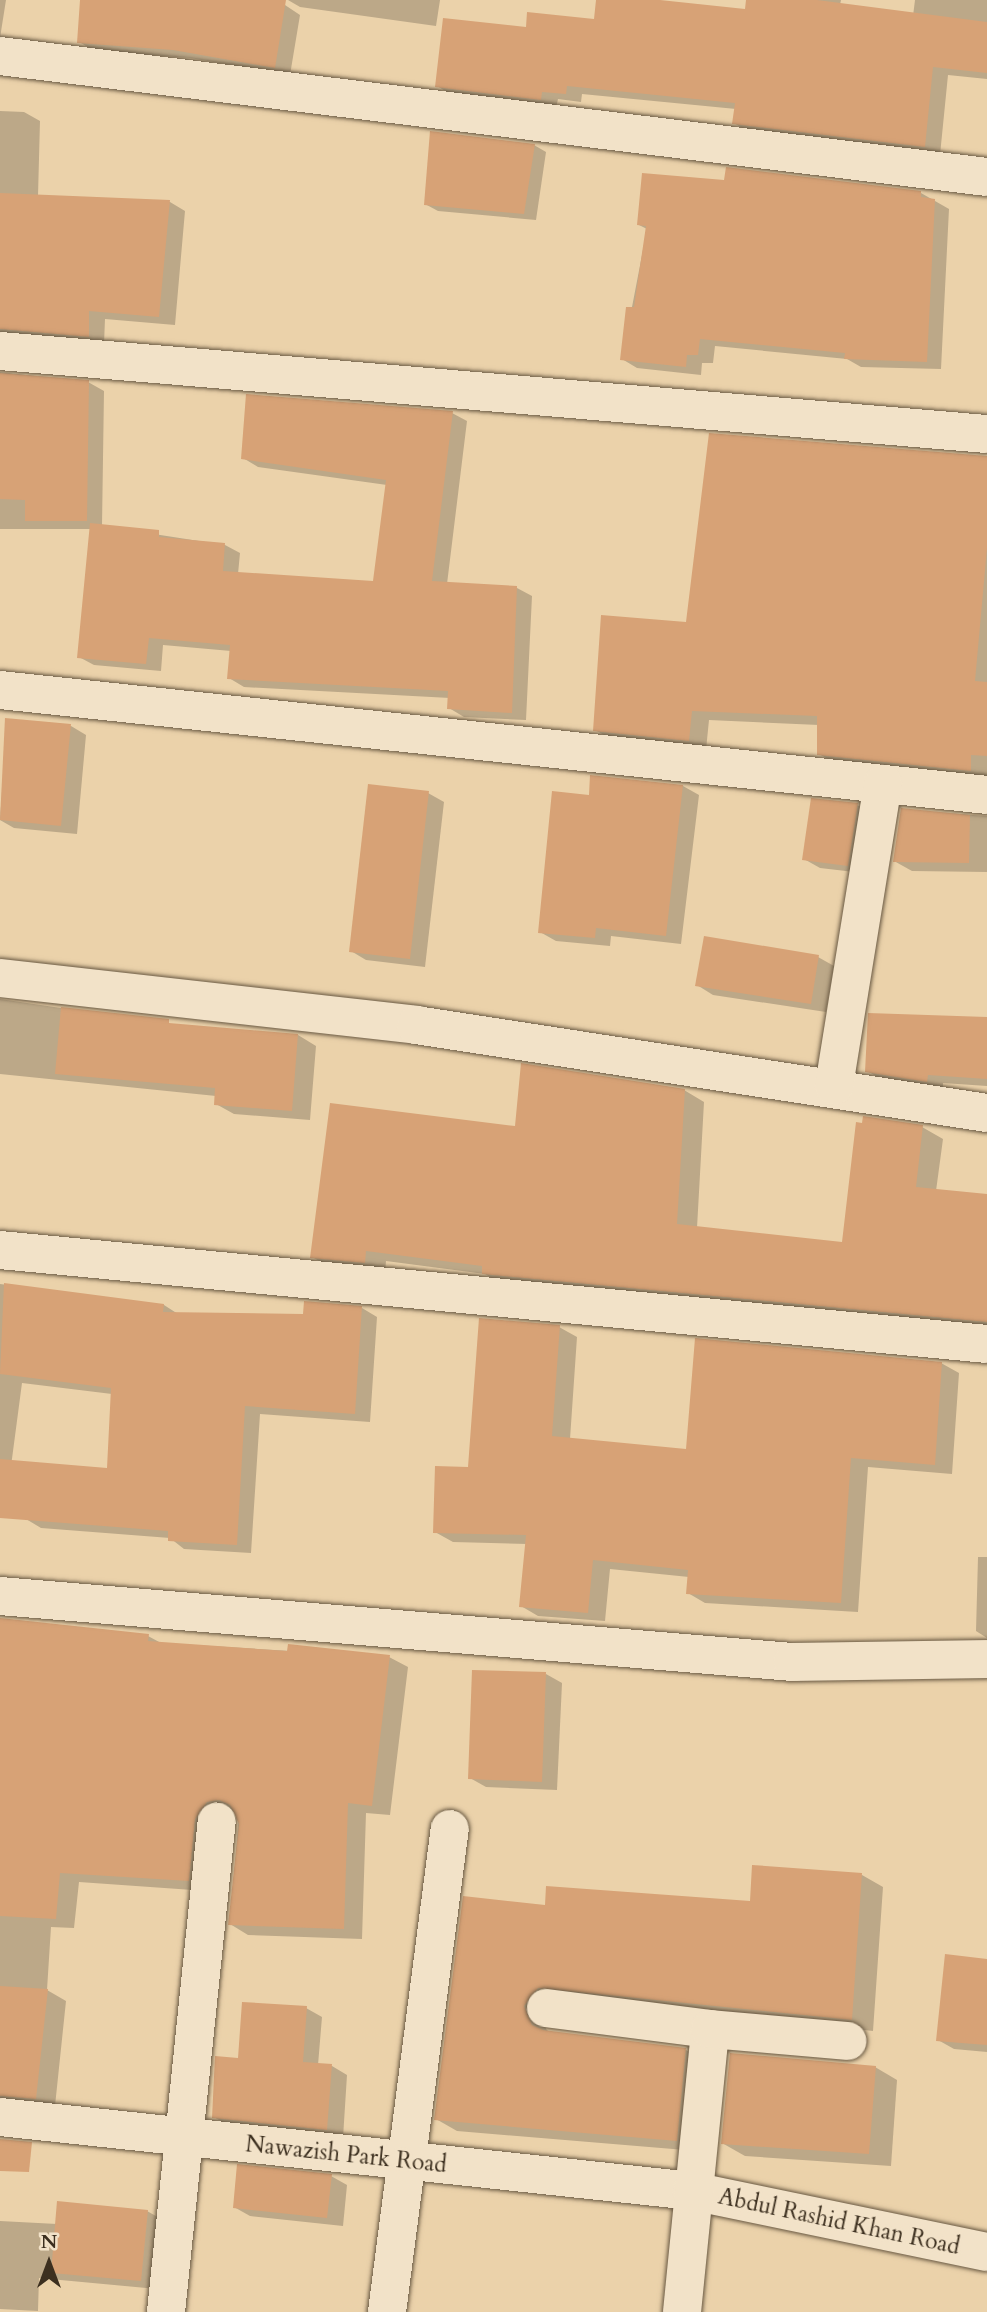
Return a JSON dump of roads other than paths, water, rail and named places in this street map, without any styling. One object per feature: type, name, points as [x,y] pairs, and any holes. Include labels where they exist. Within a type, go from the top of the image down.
[{"type":"street","points":[[0,56],[987,177]]},
{"type":"street","points":[[0,351],[987,434]]},
{"type":"street","points":[[0,690],[987,796]]},
{"type":"street","points":[[834,1086],[883,784]]},
{"type":"street","points":[[0,978],[416,1025],[834,1086],[987,1112]]},
{"type":"street","points":[[0,1250],[987,1344]]},
{"type":"street","points":[[0,1595],[793,1662],[987,1659]]},
{"type":"street","points":[[166,2312],[217,1822]]},
{"type":"street","points":[[387,2312],[450,1829]]},
{"type":"street","points":[[546,2008],[710,2029],[847,2041]]},
{"type":"street","points":[[682,2312],[710,2029]]},
{"type":"street","name":"Nawazish Park Road","points":[[0,2117],[183,2139],[692,2192]]},
{"type":"street","name":"Abdul Rashid Khan Road","points":[[692,2192],[987,2252]]}]
